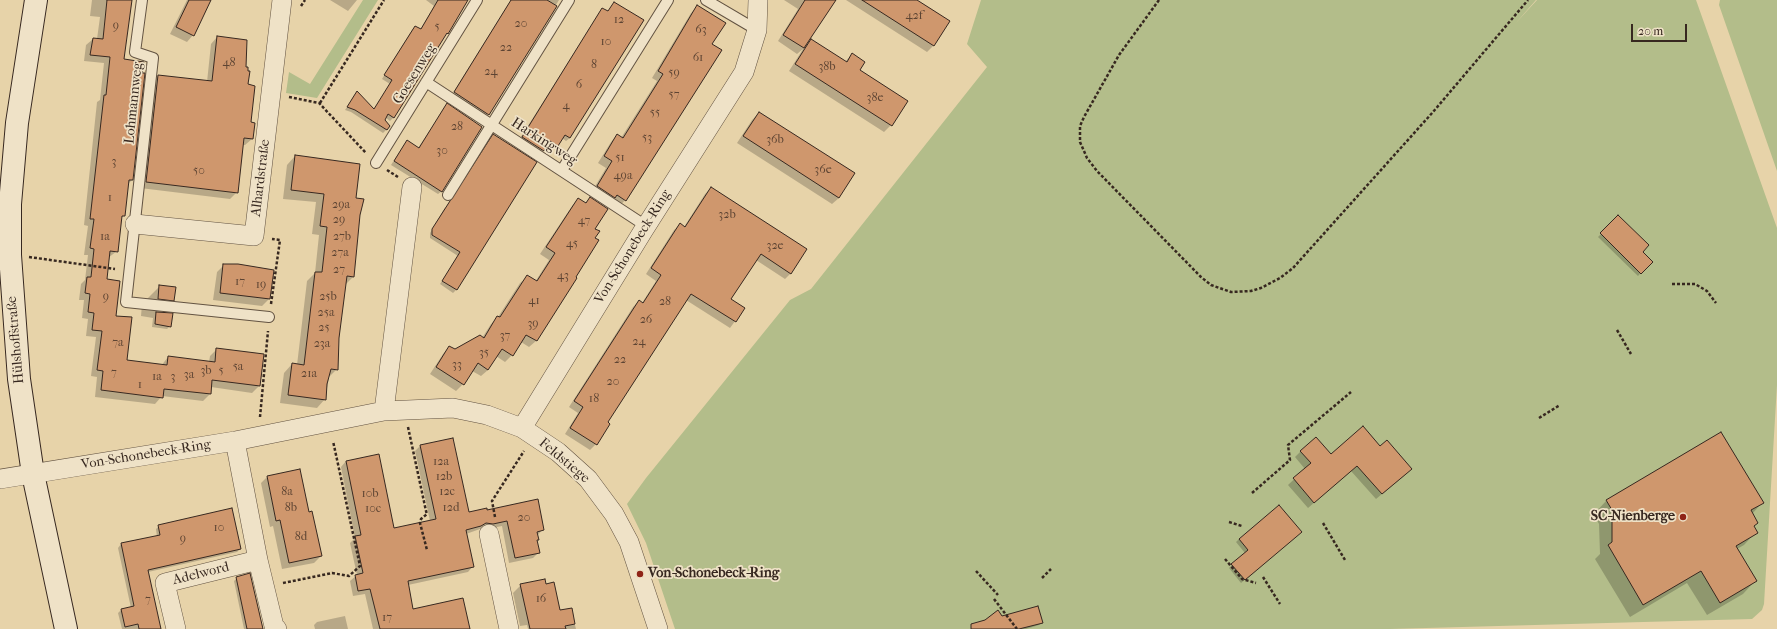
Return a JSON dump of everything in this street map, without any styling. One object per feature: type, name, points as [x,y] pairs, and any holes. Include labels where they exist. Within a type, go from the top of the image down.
[{"type":"main road","name":"Hülshoffstraße","points":[[36,0],[17,123],[10,204],[10,254],[19,379],[33,474],[66,629]]},
{"type":"street","name":"Alhardstraße","points":[[135,224],[254,236],[282,0]]},
{"type":"street","name":"Von-Schonebeck-Ring","points":[[0,479],[235,441],[384,411],[453,408],[487,415],[528,432],[646,226],[744,72],[757,30],[758,0]]},
{"type":"street","points":[[384,411],[412,186]]},
{"type":"street","name":"Feldstiege","points":[[528,432],[558,452],[588,480],[614,514],[629,542],[658,629]]},
{"type":"street","points":[[235,441],[258,560],[274,626],[277,629]]},
{"type":"street","points":[[489,534],[509,629]]},
{"type":"street","name":"Adelword","points":[[176,629],[165,583],[258,560]]},
{"type":"lane","name":"Lohmannweg","points":[[135,224],[153,58],[135,52],[142,0]]},
{"type":"lane","name":"Goesenweg","points":[[376,163],[477,0]]},
{"type":"lane","points":[[448,195],[569,0]]},
{"type":"lane","points":[[562,170],[668,0]]},
{"type":"lane","points":[[706,0],[757,30]]},
{"type":"lane","name":"Harkingweg","points":[[426,82],[646,226]]},
{"type":"lane","points":[[135,224],[126,302],[269,317]]},
{"type":"path","points":[[300,7],[305,0]]},
{"type":"path","points":[[320,103],[384,0]]},
{"type":"path","points":[[1159,0],[1119,55],[1084,117],[1080,126],[1080,142],[1087,158],[1097,170],[1201,277],[1211,285],[1231,292],[1251,291],[1260,288],[1280,278],[1293,268],[1433,112],[1528,0]]},
{"type":"path","points":[[271,93],[320,103],[376,163],[412,186]]},
{"type":"path","points":[[254,236],[280,240],[269,317],[258,436]]},
{"type":"path","points":[[10,254],[130,272]]},
{"type":"path","points":[[1672,284],[1695,284],[1708,291],[1716,303]]},
{"type":"path","points":[[1617,330],[1632,354]]},
{"type":"path","points":[[1252,493],[1290,460],[1288,445],[1351,392]]},
{"type":"path","points":[[1539,418],[1560,405]]},
{"type":"path","points":[[403,410],[427,514],[421,519],[420,523],[426,550]]},
{"type":"path","points":[[265,586],[332,573],[350,576],[360,566],[329,422]]},
{"type":"path","points":[[489,534],[497,526],[492,501],[528,432]]},
{"type":"path","points":[[1229,522],[1242,526]]},
{"type":"path","points":[[1323,523],[1345,560]]},
{"type":"path","points":[[1225,559],[1242,579],[1256,583]]},
{"type":"path","points":[[1042,578],[1051,569]]},
{"type":"path","points":[[976,571],[998,595]]},
{"type":"path","points":[[1264,576],[1280,604]]},
{"type":"path","points":[[994,599],[1017,629]]},
{"type":"green space","points":[[363,0],[378,0],[317,98],[286,93],[289,72],[310,84]]},
{"type":"green space","points":[[981,0],[1536,0],[1515,24],[1537,0],[1696,0],[1777,228],[1777,385],[1764,604],[1762,610],[1752,619],[1390,629],[675,629],[646,543],[627,504],[646,478],[790,300],[811,289],[987,67],[967,44]]},
{"type":"green space","points":[[1720,0],[1777,0],[1777,171],[1719,5]]},
{"type":"building","points":[[107,0],[132,0],[124,59],[144,62],[142,73],[145,73],[133,180],[129,180],[125,216],[122,216],[118,252],[110,251],[107,279],[120,281],[116,316],[132,317],[127,360],[167,365],[168,356],[215,362],[216,348],[264,354],[260,386],[212,380],[211,394],[164,389],[163,398],[101,390],[103,371],[97,370],[102,331],[92,330],[94,313],[88,312],[90,294],[85,293],[87,277],[91,277],[94,249],[90,248],[94,219],[90,219],[104,95],[106,95],[110,57],[90,55],[93,38],[103,39]]},
{"type":"building","points":[[189,0],[211,0],[194,36],[176,27]]},
{"type":"building","points":[[438,0],[468,0],[394,118],[388,114],[385,120],[390,126],[387,130],[355,110],[347,107],[357,91],[374,109],[392,80],[384,75],[415,26],[421,29]]},
{"type":"building","points":[[511,0],[547,0],[557,6],[489,115],[454,92]]},
{"type":"building","points":[[805,0],[836,0],[804,48],[783,35]]},
{"type":"building","points":[[862,0],[917,0],[950,21],[934,46]]},
{"type":"building","points":[[614,2],[644,20],[570,138],[565,135],[558,146],[550,141],[544,151],[522,137],[602,8],[608,11]]},
{"type":"building","points":[[697,5],[726,23],[712,44],[722,50],[626,201],[617,195],[615,198],[597,186],[612,161],[604,156],[617,134],[623,138],[663,74],[658,71]]},
{"type":"building","points":[[217,36],[247,40],[246,67],[248,67],[248,71],[250,71],[248,84],[255,86],[251,122],[255,123],[253,139],[244,138],[238,193],[146,182],[158,75],[212,81]]},
{"type":"building","points":[[811,39],[847,62],[852,53],[865,62],[860,70],[908,101],[892,126],[795,64]]},
{"type":"building","points":[[447,103],[482,127],[442,192],[394,161],[407,140],[419,148]]},
{"type":"building","points":[[759,112],[855,173],[839,198],[743,136]]},
{"type":"building","points":[[493,134],[537,162],[457,290],[442,281],[460,252],[432,235],[432,229]]},
{"type":"building","points":[[295,155],[360,164],[356,198],[364,199],[360,215],[354,277],[347,276],[339,338],[338,370],[331,369],[327,384],[326,400],[288,395],[292,363],[304,365],[315,272],[322,272],[327,227],[320,226],[324,194],[291,190]]},
{"type":"building","points":[[711,187],[807,249],[791,274],[761,254],[731,299],[745,308],[736,322],[691,294],[608,422],[610,424],[597,445],[570,428],[583,407],[574,401],[639,300],[643,303],[661,275],[651,268],[680,223],[685,227]]},
{"type":"building","points":[[590,197],[608,209],[595,229],[600,231],[595,238],[599,240],[537,341],[526,335],[513,356],[502,349],[488,370],[478,363],[464,385],[436,367],[449,346],[455,349],[480,335],[484,338],[497,316],[500,317],[527,275],[537,281],[555,253],[546,247],[578,198],[586,203]]},
{"type":"building","points":[[1618,215],[1649,245],[1643,252],[1653,262],[1641,274],[1600,233]]},
{"type":"building","points":[[223,264],[238,264],[274,270],[270,299],[220,293]]},
{"type":"building","points":[[159,285],[176,287],[174,301],[158,299]]},
{"type":"building","points":[[156,312],[173,313],[171,327],[155,324]]},
{"type":"building","points":[[1363,426],[1380,446],[1387,440],[1412,469],[1382,494],[1357,466],[1314,503],[1293,478],[1311,463],[1300,451],[1316,437],[1331,454]]},
{"type":"building","name":"SC-Nienberge","points":[[1721,432],[1764,503],[1751,510],[1758,523],[1754,526],[1758,533],[1736,546],[1757,581],[1720,603],[1701,571],[1643,605],[1608,545],[1612,542],[1612,510],[1606,500]]},
{"type":"building","points":[[453,438],[469,512],[487,508],[487,510],[538,499],[544,530],[537,532],[540,553],[515,558],[507,521],[493,524],[486,523],[466,530],[474,567],[408,581],[413,609],[463,598],[470,629],[380,629],[370,589],[358,591],[355,575],[363,573],[355,536],[361,535],[346,461],[379,454],[394,528],[436,519],[420,445]]},
{"type":"building","points":[[300,469],[309,512],[312,511],[322,556],[289,563],[280,520],[276,521],[267,476]]},
{"type":"building","points":[[1279,505],[1302,532],[1245,580],[1231,564],[1248,550],[1239,539]]},
{"type":"building","points":[[232,508],[241,549],[148,570],[161,629],[139,629],[138,624],[125,627],[121,609],[134,606],[121,543],[160,535],[158,525]]},
{"type":"building","points":[[250,573],[263,629],[247,629],[236,577]]},
{"type":"building","points":[[545,579],[546,584],[554,582],[560,610],[572,608],[575,624],[565,626],[566,629],[530,629],[520,584]]},
{"type":"building","points":[[1038,606],[1043,623],[1019,629],[971,629],[971,624],[985,620],[998,610],[1002,616]]},
{"type":"place","name":"SC-Nienberge","points":[[1683,517]]},
{"type":"place","name":"Von-Schonebeck-Ring","points":[[640,574]]}]
